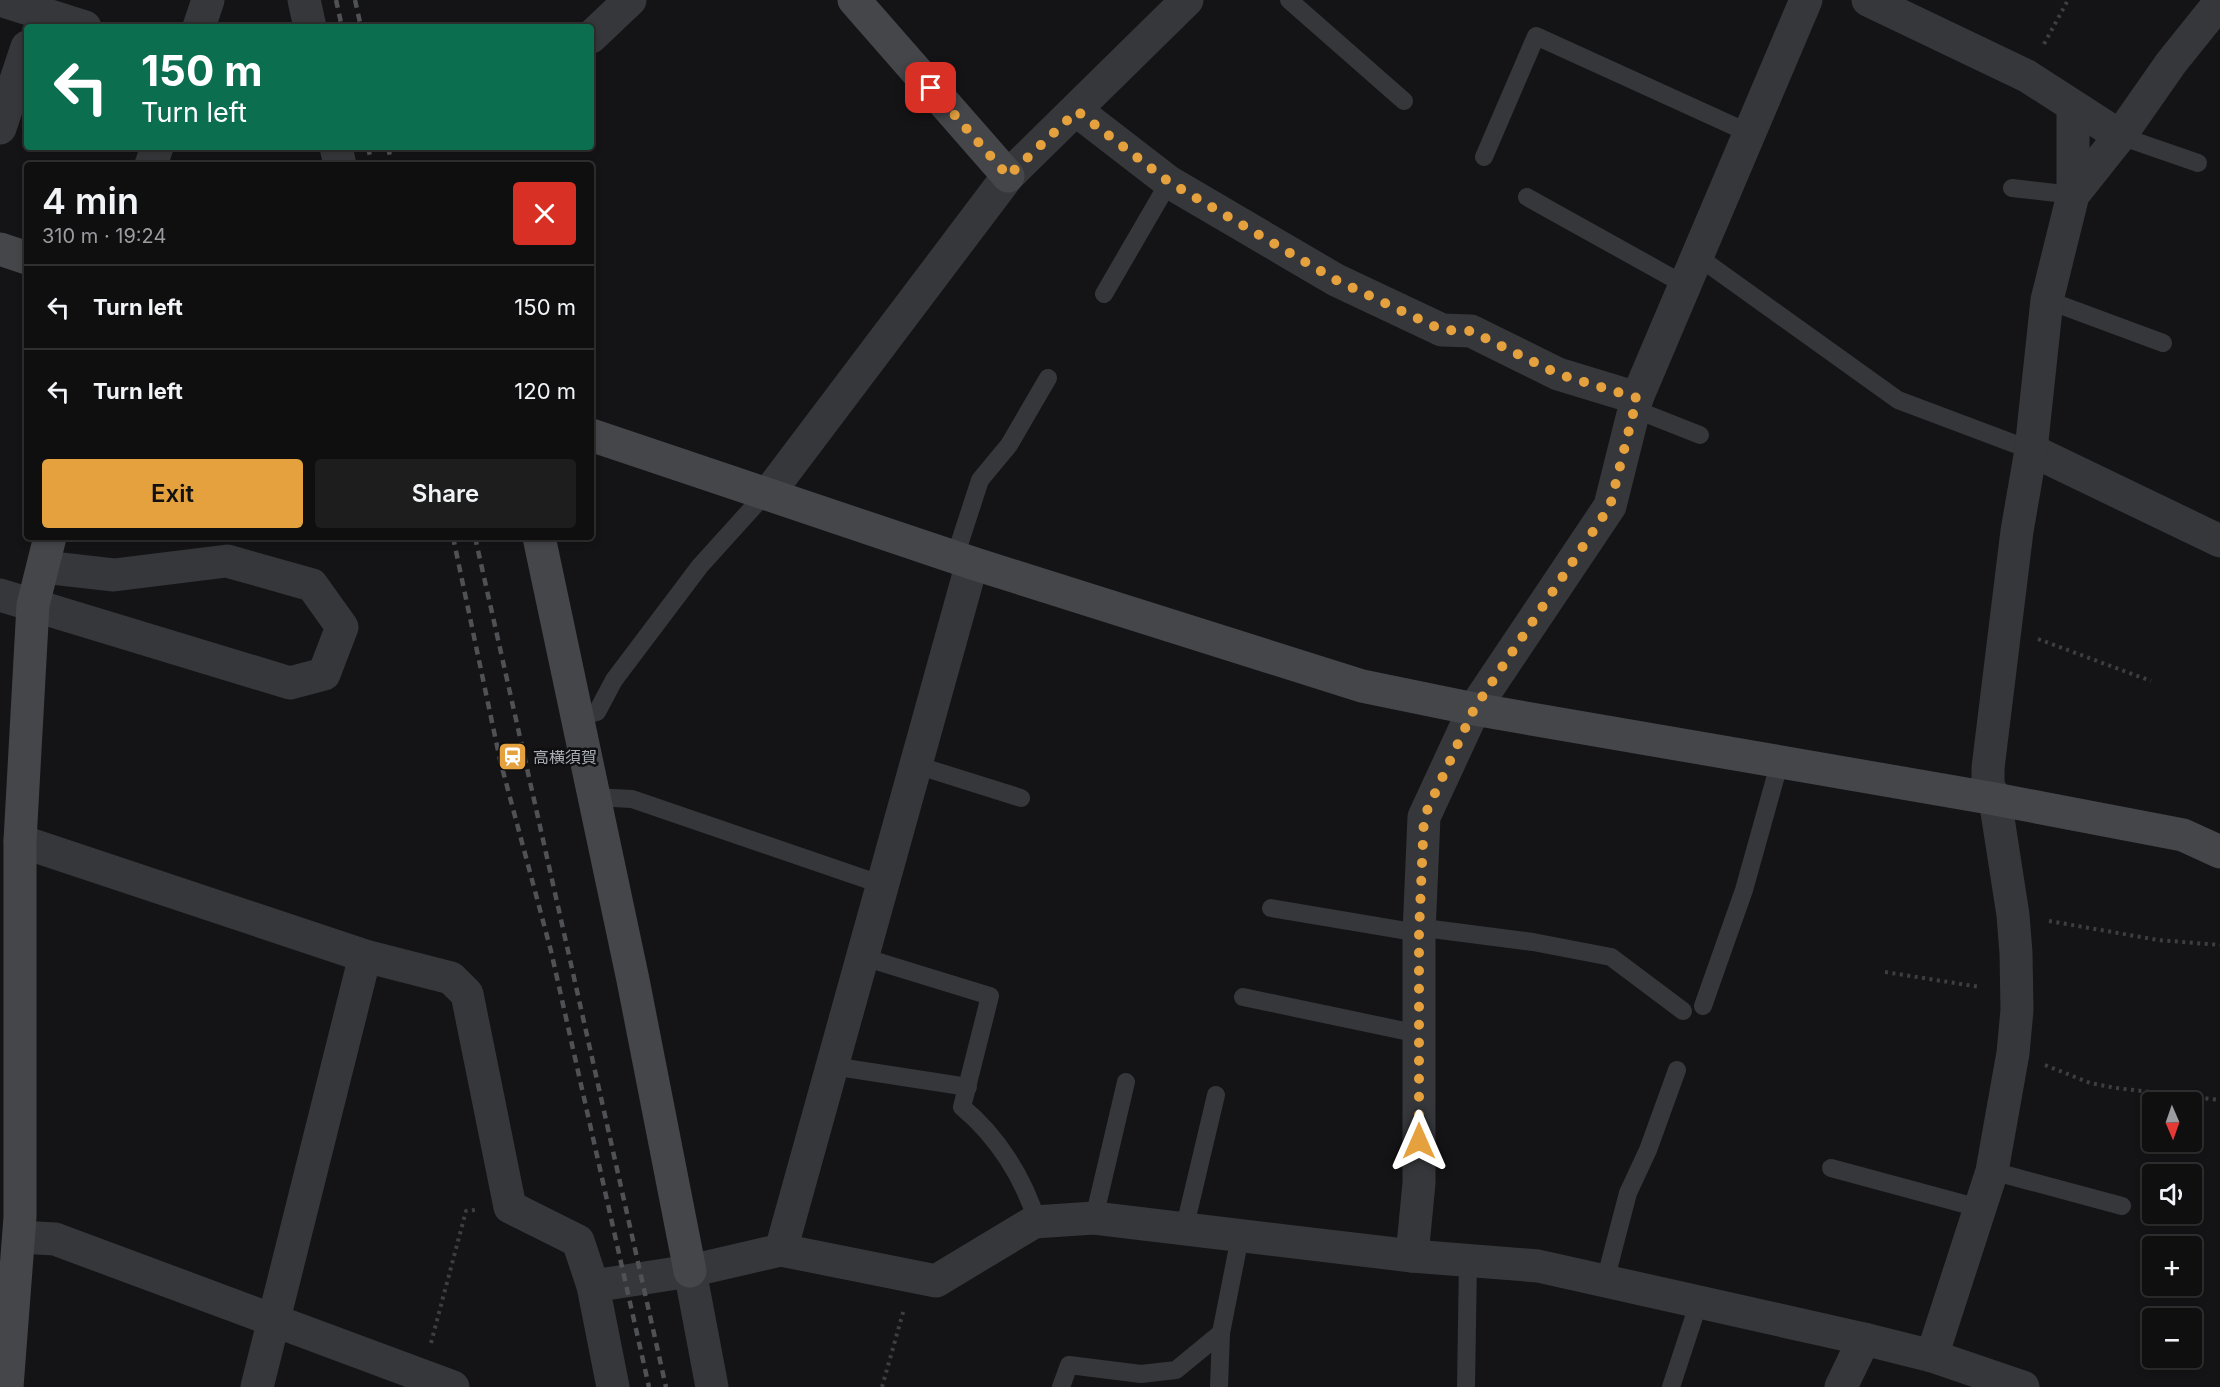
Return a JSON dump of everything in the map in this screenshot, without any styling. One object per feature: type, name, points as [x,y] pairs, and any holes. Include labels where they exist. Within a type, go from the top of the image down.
[{"type":"street","points":[[0,0],[36,19],[67,24]]},
{"type":"street","points":[[200,24],[208,0]]},
{"type":"street","points":[[304,0],[309,24]]},
{"type":"street","points":[[594,34],[630,0]]},
{"type":"street","points":[[854,0],[1008,176]]},
{"type":"street","points":[[763,499],[1008,176],[1077,111],[1187,0]]},
{"type":"street","points":[[1412,1256],[1419,1183],[1419,933],[1424,817],[1474,709],[1610,506],[1635,404],[1806,0]]},
{"type":"street","points":[[1868,0],[2027,76],[2073,108],[2120,136]]},
{"type":"street","points":[[2073,195],[2120,136],[2171,63],[2220,2]]},
{"type":"street","points":[[0,128],[24,56]]},
{"type":"street","points":[[1932,1356],[1992,1171],[2013,1053],[2017,992],[2013,915],[1995,799],[1988,785],[1988,768],[2017,531],[2031,450],[2047,300],[2073,195],[2073,108]]},
{"type":"street","points":[[1077,111],[1169,182],[1336,280],[1442,330],[1471,331],[1558,374],[1635,404]]},
{"type":"street","points":[[0,249],[24,257]]},
{"type":"street","points":[[594,436],[763,499],[1362,686],[1474,709],[1780,760],[2183,835],[2220,852]]},
{"type":"street","points":[[2031,450],[2220,541]]},
{"type":"street","points":[[540,540],[633,980],[712,1387]]},
{"type":"street","points":[[0,595],[33,605],[290,683],[324,674],[342,627],[312,585],[227,561],[114,575],[46,552],[33,605],[10,1053],[19,1237],[7,1387]]},
{"type":"street","points":[[781,1250],[916,765],[963,560]]},
{"type":"street","points":[[20,841],[365,956],[452,978],[467,994],[510,1207],[578,1241],[593,1286],[613,1387]]},
{"type":"street","points":[[257,1387],[365,956]]},
{"type":"street","points":[[593,1286],[690,1270],[781,1250],[936,1281],[1037,1222],[1094,1218],[1412,1256],[1538,1266],[1864,1339],[1932,1356],[2023,1387]]},
{"type":"street","points":[[19,1237],[55,1239],[453,1387]]},
{"type":"street","points":[[1840,1387],[1864,1339]]},
{"type":"lane","points":[[1289,0],[1404,101]]},
{"type":"lane","points":[[1484,157],[1536,36],[1749,134]]},
{"type":"lane","points":[[2120,136],[2198,163]]},
{"type":"lane","points":[[1104,294],[1169,182]]},
{"type":"lane","points":[[2012,188],[2073,195]]},
{"type":"lane","points":[[1527,196],[1691,270],[1898,400],[2031,450]]},
{"type":"lane","points":[[2047,300],[2163,343]]},
{"type":"lane","points":[[963,560],[980,480],[1009,446],[1048,378]]},
{"type":"lane","points":[[1635,404],[1700,435]]},
{"type":"lane","points":[[577,718],[597,712],[614,680],[700,566],[763,499]]},
{"type":"lane","points":[[1703,1006],[1744,890],[1780,760]]},
{"type":"lane","points":[[916,765],[1021,798]]},
{"type":"lane","points":[[594,797],[632,799],[883,885]]},
{"type":"lane","points":[[1271,908],[1419,933],[1432,929],[1533,942],[1611,957],[1683,1011]]},
{"type":"lane","points":[[862,957],[990,996],[962,1107],[997,1140],[1033,1209],[1037,1222]]},
{"type":"lane","points":[[1243,997],[1419,1034]]},
{"type":"lane","points":[[832,1066],[968,1086]]},
{"type":"lane","points":[[1605,1281],[1628,1193],[1648,1150],[1677,1070]]},
{"type":"lane","points":[[1094,1218],[1126,1082]]},
{"type":"lane","points":[[1184,1230],[1216,1095]]},
{"type":"lane","points":[[1831,1168],[1979,1208]]},
{"type":"lane","points":[[1992,1171],[2122,1206]]},
{"type":"lane","points":[[1218,1387],[1221,1333],[1240,1237]]},
{"type":"lane","points":[[1466,1387],[1468,1260]]},
{"type":"lane","points":[[1671,1387],[1699,1302]]},
{"type":"lane","points":[[1061,1387],[1069,1365],[1142,1374],[1176,1370],[1221,1333]]},
{"type":"path","points":[[2027,76],[2068,0]]},
{"type":"path","points":[[2006,627],[2151,681]]},
{"type":"path","points":[[2013,915],[2158,940],[2220,945]]},
{"type":"path","points":[[1885,972],[2017,992]]},
{"type":"path","points":[[2013,1053],[2090,1083],[2220,1100]]},
{"type":"path","points":[[423,1376],[466,1211],[510,1207]]},
{"type":"path","points":[[882,1387],[913,1276]]},
{"type":"railway","points":[[336,0],[341,24]]},
{"type":"railway","points":[[355,0],[360,24]]},
{"type":"railway","points":[[369,150],[371,162]]},
{"type":"railway","points":[[389,150],[391,162]]},
{"type":"railway","points":[[454,540],[500,760],[551,951],[649,1387]]},
{"type":"railway","points":[[476,540],[666,1387]]},
{"type":"place","name":"高横須賀","points":[[512,757]]},
{"type":"route","points":[[931,88],[1008,176],[1077,111],[1169,182],[1336,280],[1442,330],[1471,331],[1558,374],[1637,398],[1610,506],[1474,709],[1424,817],[1419,933],[1419,1141]]}]
